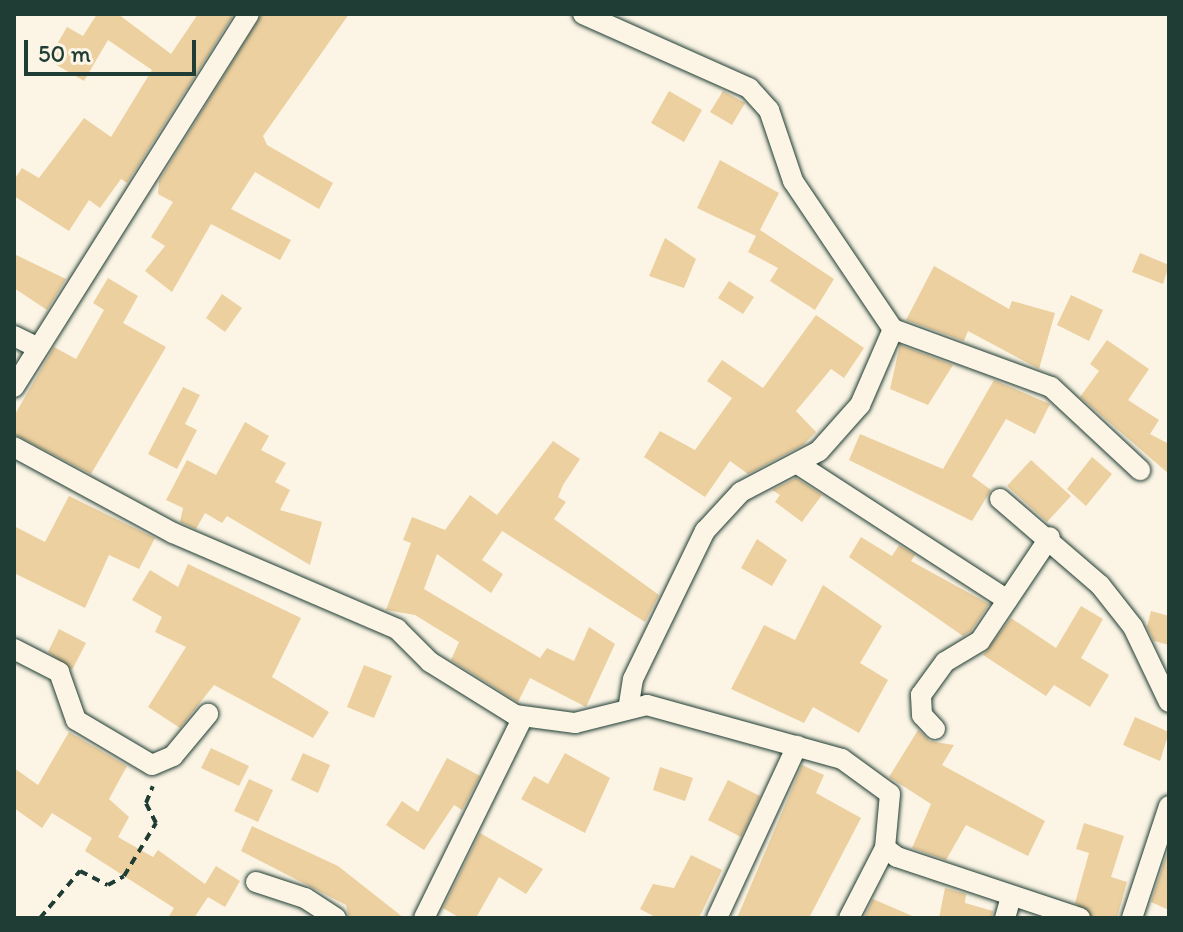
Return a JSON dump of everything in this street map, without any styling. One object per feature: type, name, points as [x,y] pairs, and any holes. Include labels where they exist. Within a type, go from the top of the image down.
[{"type":"street","points":[[14,387],[249,14]]},
{"type":"street","points":[[583,14],[749,88],[769,110],[793,181],[893,329],[1051,387],[1140,470]]},
{"type":"street","points":[[629,704],[644,653],[705,531],[741,492],[801,466],[860,405],[893,329]]},
{"type":"street","points":[[14,336],[37,347]]},
{"type":"street","points":[[14,447],[173,533],[397,629],[430,662],[523,717],[575,723],[629,704],[738,726],[842,759],[881,783],[891,809],[885,848],[849,918]]},
{"type":"street","points":[[801,466],[1007,600]]},
{"type":"street","points":[[1000,499],[1050,537],[1133,627],[1169,702]]},
{"type":"street","points":[[935,729],[922,715],[921,695],[945,662],[980,641],[1050,537]]},
{"type":"street","points":[[14,649],[59,672],[76,720],[129,755],[159,762],[208,714]]},
{"type":"street","points":[[424,918],[523,717]]},
{"type":"street","points":[[717,918],[797,746]]},
{"type":"street","points":[[1132,918],[1169,806]]},
{"type":"street","points":[[885,848],[1011,897],[1080,918]]},
{"type":"street","points":[[256,882],[305,898],[336,918]]},
{"type":"street","points":[[1005,918],[1011,897]]},
{"type":"path","points":[[40,918],[80,871],[108,885],[124,876],[156,823],[146,803],[159,762]]},
{"type":"building","points":[[97,14],[118,14],[171,54],[198,14],[234,14],[127,183],[121,179],[100,208],[89,200],[69,231],[14,196],[14,180],[22,168],[39,178],[84,118],[111,137],[152,70],[108,40],[84,81],[48,60],[67,27],[83,36]]},
{"type":"building","points":[[262,14],[349,14],[263,136],[267,145],[333,183],[319,209],[255,172],[231,209],[291,240],[280,260],[211,224],[172,292],[145,271],[165,246],[151,237],[173,202],[158,194],[159,181]]},
{"type":"building","points":[[669,91],[702,110],[684,142],[651,123]]},
{"type":"building","points":[[723,91],[745,103],[732,125],[710,112]]},
{"type":"building","points":[[720,160],[779,193],[760,230],[834,279],[815,310],[770,281],[778,268],[748,252],[756,236],[697,208]]},
{"type":"building","points":[[665,238],[696,259],[684,288],[649,276]]},
{"type":"building","points":[[1140,253],[1169,265],[1163,284],[1132,272]]},
{"type":"building","points":[[14,254],[66,279],[47,310],[14,288]]},
{"type":"building","points":[[934,266],[1009,309],[1012,301],[1055,313],[1039,369],[968,331],[964,341],[906,320]]},
{"type":"building","points":[[108,278],[138,296],[123,323],[166,347],[91,474],[14,434],[14,416],[54,347],[76,359],[104,310],[93,303]]},
{"type":"building","points":[[729,281],[754,297],[743,314],[718,298]]},
{"type":"building","points":[[222,294],[242,308],[225,332],[206,318]]},
{"type":"building","points":[[1071,295],[1103,310],[1089,341],[1057,325]]},
{"type":"building","points":[[816,315],[864,348],[844,378],[831,369],[796,411],[816,432],[803,445],[748,474],[730,461],[705,497],[644,457],[660,431],[695,450],[732,398],[707,381],[722,360],[763,388]]},
{"type":"building","points":[[1107,340],[1149,369],[1128,400],[1159,420],[1150,434],[1169,444],[1169,474],[1080,397],[1099,371],[1090,364]]},
{"type":"building","points":[[900,345],[953,365],[928,405],[890,389]]},
{"type":"building","points":[[994,380],[1050,404],[1035,434],[1006,419],[972,476],[991,490],[972,521],[849,460],[860,434],[943,469]]},
{"type":"building","points":[[183,387],[200,395],[185,424],[197,430],[177,469],[148,454]]},
{"type":"building","points":[[245,422],[269,436],[261,450],[286,463],[275,482],[290,490],[280,510],[322,522],[310,565],[227,516],[222,523],[205,513],[196,529],[180,522],[183,508],[166,500],[187,460],[216,475]]},
{"type":"building","points":[[553,441],[580,459],[563,485],[558,497],[566,502],[554,519],[659,595],[645,622],[502,531],[482,560],[503,574],[491,593],[437,554],[424,589],[540,658],[547,648],[574,661],[589,627],[615,644],[586,707],[530,678],[518,702],[451,660],[459,642],[415,615],[386,610],[411,543],[403,540],[412,517],[445,530],[470,495],[497,515]]},
{"type":"building","points":[[1092,457],[1112,474],[1086,506],[1067,489]]},
{"type":"building","points":[[1031,460],[1071,496],[1047,522],[1007,486]]},
{"type":"building","points":[[796,478],[822,495],[802,522],[775,502],[780,495],[772,490]]},
{"type":"building","points":[[69,496],[155,538],[139,569],[109,555],[85,608],[14,573],[14,526],[45,542]]},
{"type":"building","points":[[861,537],[892,556],[899,545],[915,555],[911,561],[989,604],[971,631],[963,636],[849,557]]},
{"type":"building","points":[[757,539],[787,560],[772,586],[741,568]]},
{"type":"building","points":[[188,564],[301,618],[272,677],[329,712],[313,738],[214,685],[180,728],[148,707],[186,647],[155,632],[162,617],[132,600],[150,570],[178,587]]},
{"type":"building","points":[[823,585],[882,626],[860,663],[888,680],[859,733],[813,707],[804,723],[731,689],[764,625],[795,640]]},
{"type":"building","points":[[1081,606],[1103,619],[1081,658],[1109,675],[1090,707],[1054,685],[1046,696],[983,655],[1011,618],[1056,648]]},
{"type":"building","points":[[1151,611],[1169,616],[1169,645],[1154,641],[1147,627]]},
{"type":"building","points":[[59,629],[86,643],[72,670],[48,652]]},
{"type":"building","points":[[364,665],[392,676],[374,718],[347,707]]},
{"type":"building","points":[[1135,717],[1169,732],[1160,761],[1123,745]]},
{"type":"building","points":[[918,730],[930,741],[954,745],[942,765],[1045,821],[1028,856],[966,825],[946,860],[912,848],[931,804],[889,777]]},
{"type":"building","points":[[69,732],[127,766],[109,799],[129,817],[118,837],[153,857],[158,850],[205,884],[216,866],[240,881],[225,907],[208,897],[194,918],[168,918],[174,908],[85,851],[92,838],[52,813],[42,828],[14,808],[14,768],[38,785]]},
{"type":"building","points":[[211,748],[249,766],[239,786],[201,768]]},
{"type":"building","points":[[303,753],[330,765],[318,793],[291,780]]},
{"type":"building","points":[[565,753],[610,778],[585,833],[521,799],[534,776],[548,784]]},
{"type":"building","points":[[447,758],[480,776],[462,810],[454,805],[424,850],[386,825],[402,801],[418,812]]},
{"type":"building","points":[[802,765],[824,775],[816,793],[861,818],[809,918],[737,918]]},
{"type":"building","points":[[660,767],[693,778],[685,801],[653,790]]},
{"type":"building","points":[[249,779],[273,790],[258,822],[234,811]]},
{"type":"building","points":[[728,780],[760,796],[741,837],[708,820]]},
{"type":"building","points":[[1084,823],[1124,836],[1111,877],[1127,882],[1117,918],[1093,918],[1075,903],[1089,853],[1076,849]]},
{"type":"building","points":[[252,826],[338,866],[404,918],[349,918],[346,905],[241,851]]},
{"type":"building","points":[[480,833],[543,869],[526,894],[499,877],[476,918],[460,918],[443,908]]},
{"type":"building","points":[[1169,847],[1169,910],[1151,902]]},
{"type":"building","points":[[691,855],[722,870],[699,918],[657,918],[640,909],[653,884],[674,888]]},
{"type":"building","points":[[945,888],[966,894],[965,903],[993,911],[992,918],[939,918]]},
{"type":"building","points":[[873,899],[917,918],[864,918]]}]
